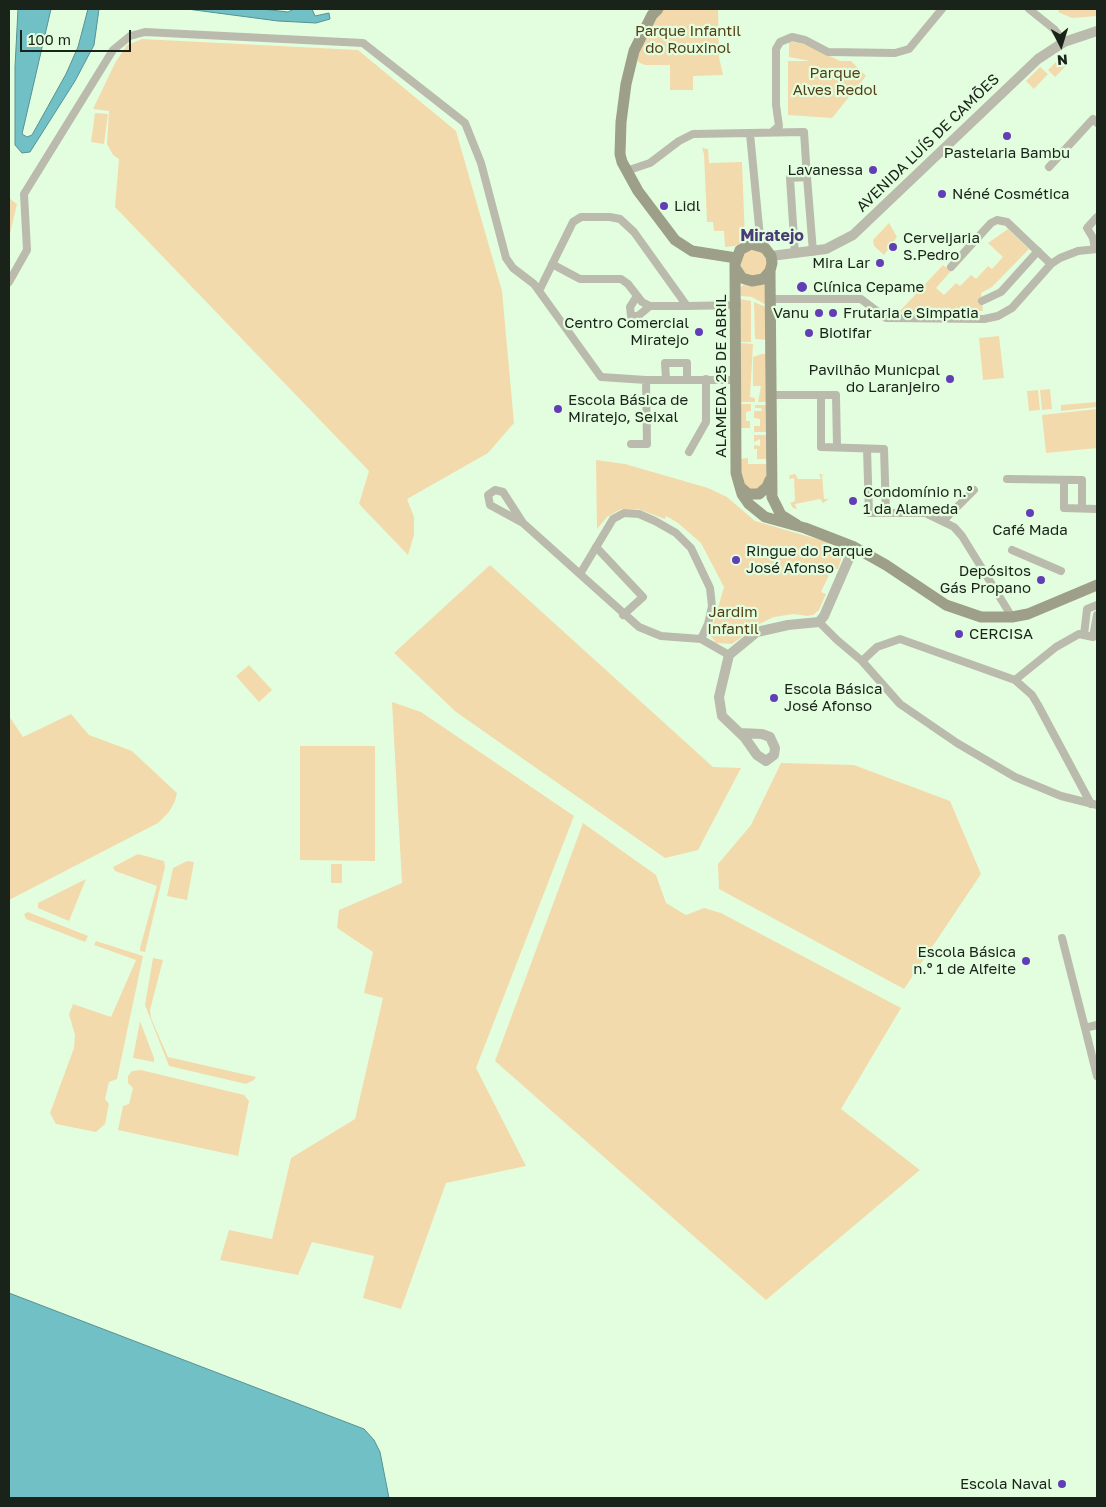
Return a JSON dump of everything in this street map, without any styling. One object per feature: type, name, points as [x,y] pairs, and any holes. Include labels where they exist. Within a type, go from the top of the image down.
[{"type":"main road","points":[[658,9],[652,15],[634,51],[626,84],[621,122],[620,154],[626,171],[656,217],[675,240],[692,251],[736,263],[743,247],[756,244],[765,248],[771,256],[770,480],[774,505],[781,515],[797,525]]},
{"type":"main road","name":"ALAMEDA 25 DE ABRIL","points":[[736,263],[742,278],[752,281],[763,279],[770,271]]},
{"type":"main road","name":"ALAMEDA 25 DE ABRIL","points":[[736,263],[737,483]]},
{"type":"main road","points":[[737,483],[743,491],[754,495],[763,492],[770,480]]},
{"type":"main road","points":[[737,483],[742,494],[755,511],[765,517],[797,525],[854,548],[955,610],[981,617],[1012,618],[1040,610],[1097,585]]},
{"type":"street","points":[[772,132],[779,126],[776,105],[776,49],[780,42],[792,37],[805,40],[828,52],[894,53],[910,49],[942,9]]},
{"type":"street","points":[[1029,9],[1054,29],[1064,42]]},
{"type":"street","name":"AVENIDA LUÍS DE CAMÕES","points":[[771,256],[813,252],[837,245],[853,235],[1021,74],[1064,42],[1097,31]]},
{"type":"street","points":[[9,282],[27,250],[24,194],[113,50],[130,36],[145,32],[363,43],[410,82],[465,123],[481,163],[506,258],[513,268],[534,284],[601,377],[646,380],[736,380]]},
{"type":"street","points":[[1050,167],[1093,120],[1097,123]]},
{"type":"street","points":[[626,171],[650,163],[679,141],[693,134],[804,132],[813,252]]},
{"type":"street","points":[[750,134],[760,237],[756,244]]},
{"type":"street","points":[[795,254],[790,178],[807,177]]},
{"type":"street","points":[[539,291],[573,222],[581,217],[620,220],[634,232],[687,306]]},
{"type":"street","points":[[772,299],[860,299],[886,318],[984,319],[998,316],[1012,308],[1051,264],[1070,253],[1096,249],[1094,238],[1087,228],[1097,217]]},
{"type":"street","points":[[951,267],[997,220],[1006,222],[1051,264]]},
{"type":"street","points":[[982,301],[1001,292],[1038,251]]},
{"type":"street","points":[[552,264],[580,279],[621,280],[628,284],[637,296],[650,306],[737,304]]},
{"type":"street","points":[[637,296],[630,306],[631,316],[638,316],[650,306]]},
{"type":"street","points":[[666,379],[665,363],[687,364],[687,379]]},
{"type":"street","points":[[689,452],[706,422],[706,379]]},
{"type":"street","points":[[631,444],[647,444],[646,380]]},
{"type":"street","points":[[771,395],[836,395],[837,447]]},
{"type":"street","points":[[821,395],[822,447],[884,449],[886,513]]},
{"type":"street","points":[[629,400],[646,400]]},
{"type":"street","points":[[646,418],[662,418]]},
{"type":"street","points":[[867,449],[869,513],[925,514],[944,520],[962,536],[1012,618]]},
{"type":"street","points":[[1007,479],[1082,480],[1082,508]]},
{"type":"street","points":[[1064,480],[1064,508],[1097,508]]},
{"type":"street","points":[[523,523],[503,492],[495,490],[488,495],[490,505],[523,523],[623,616],[639,627],[661,636],[701,639],[729,655]]},
{"type":"street","points":[[944,520],[974,490]]},
{"type":"street","points":[[580,574],[613,519],[624,513],[639,514],[676,533],[690,548],[710,588],[712,606],[708,624],[701,639]]},
{"type":"street","points":[[596,547],[643,597],[623,616]]},
{"type":"street","points":[[740,733],[722,716],[719,708],[719,697],[729,655],[757,632],[780,626],[819,622],[824,616],[854,548]]},
{"type":"street","points":[[1012,550],[1061,571]]},
{"type":"street","points":[[1084,635],[1087,610],[1097,605]]},
{"type":"street","points":[[1015,680],[1056,647],[1079,634],[1093,637],[1097,615]]},
{"type":"street","points":[[819,622],[862,661],[900,704],[957,743],[1015,777],[1061,796],[1094,805]]},
{"type":"street","points":[[862,661],[877,647],[900,639],[1015,680],[1032,695],[1094,805]]},
{"type":"street","points":[[1062,938],[1097,1076]]},
{"type":"street","points":[[1085,1028],[1097,1024]]},
{"type":"green space","name":"Parque Infantil do Rouxinol","points":[[660,9],[718,9],[719,57],[723,75],[693,76],[693,90],[670,90],[670,65],[645,65],[638,62],[638,52]]},
{"type":"green space","points":[[1060,9],[1097,9],[1097,16],[1072,18],[1058,12]]},
{"type":"green space","points":[[142,39],[358,50],[456,131],[502,291],[514,423],[488,453],[407,499],[414,517],[414,535],[408,555],[359,504],[369,471],[115,207],[119,159],[113,155],[107,144],[109,111],[93,109],[115,63],[127,45]]},
{"type":"green space","name":"Parque Alves Redol","points":[[789,41],[808,45],[840,61],[851,61],[866,76],[832,118],[788,115],[788,61],[810,61],[789,57]]},
{"type":"green space","points":[[1061,57],[1068,64],[1055,77],[1048,70]]},
{"type":"green space","points":[[1040,67],[1048,74],[1034,89],[1026,81]]},
{"type":"green space","points":[[95,113],[108,114],[104,144],[91,142]]},
{"type":"green space","points":[[702,148],[708,149],[709,163],[742,162],[745,240],[735,246],[725,247],[724,231],[714,231],[713,222],[707,222],[704,154]]},
{"type":"green space","points":[[9,198],[17,204],[9,238]]},
{"type":"green space","points":[[889,223],[897,237],[884,255],[874,246],[873,240]]},
{"type":"green space","points":[[1008,229],[1029,249],[992,287],[981,293],[983,311],[898,313],[943,265],[951,271],[936,288],[944,295],[956,283],[960,286],[971,275],[976,279],[988,266],[992,269],[1003,257],[988,243]]},
{"type":"green space","points":[[754,249],[764,253],[768,263],[764,273],[754,277],[744,273],[740,263],[744,253]]},
{"type":"green space","points":[[744,284],[767,284],[768,306],[752,297],[741,296],[740,288]]},
{"type":"green space","points":[[740,299],[751,301],[751,342],[740,342]]},
{"type":"green space","points":[[754,302],[768,308],[768,340],[755,339]]},
{"type":"green space","points":[[999,336],[1004,378],[983,380],[979,338]]},
{"type":"green space","points":[[741,343],[753,344],[750,397],[755,398],[755,402],[740,402]]},
{"type":"green space","points":[[769,354],[768,402],[758,402],[761,386],[753,386],[753,357]]},
{"type":"green space","points":[[1050,389],[1052,409],[1042,410],[1040,390]]},
{"type":"green space","points":[[1038,390],[1040,410],[1029,411],[1027,391]]},
{"type":"green space","points":[[1097,402],[1097,407],[1061,411],[1061,405]]},
{"type":"green space","points":[[739,404],[751,404],[751,411],[746,412],[746,421],[750,421],[750,428],[739,428]]},
{"type":"green space","points":[[755,405],[768,405],[768,432],[754,432],[754,426],[760,426],[760,419],[754,418],[754,411],[762,411],[761,408],[755,408]]},
{"type":"green space","points":[[1097,409],[1097,448],[1046,453],[1042,415]]},
{"type":"green space","points":[[754,435],[768,435],[767,459],[757,459],[757,449],[754,449],[754,445],[760,446],[760,439],[754,442]]},
{"type":"green space","points":[[748,458],[748,464],[767,464],[766,481],[759,491],[744,490],[739,459]]},
{"type":"green space","name":"Jardim Infantil","points":[[596,460],[625,464],[708,488],[727,497],[755,521],[827,542],[840,553],[841,560],[838,569],[832,569],[821,592],[826,594],[819,610],[813,615],[807,616],[794,614],[774,617],[761,623],[732,644],[716,643],[710,635],[724,587],[701,543],[678,523],[666,516],[665,519],[638,509],[621,509],[607,517],[597,529]]},
{"type":"green space","points":[[795,474],[798,479],[821,479],[819,474],[827,475],[822,475],[824,499],[829,499],[823,503],[820,499],[795,504],[797,509],[793,508],[790,503],[795,501],[794,478],[789,479],[790,475]]},
{"type":"green space","points":[[490,565],[713,767],[741,768],[698,850],[665,858],[456,712],[394,653]]},
{"type":"green space","points":[[249,665],[272,690],[259,702],[236,676]]},
{"type":"green space","points":[[392,702],[421,712],[574,816],[476,1068],[526,1166],[446,1183],[401,1309],[363,1298],[374,1256],[312,1242],[298,1275],[220,1260],[229,1230],[272,1239],[291,1158],[355,1119],[383,998],[364,993],[373,952],[337,928],[339,910],[402,883]]},
{"type":"green space","points":[[71,714],[89,735],[132,751],[177,793],[175,801],[169,812],[158,823],[9,900],[9,716],[23,737]]},
{"type":"green space","points":[[300,746],[375,746],[375,861],[300,860]]},
{"type":"green space","points":[[781,763],[854,765],[950,801],[981,874],[904,989],[719,889],[718,864],[751,825]]},
{"type":"green space","points":[[583,823],[656,875],[666,903],[686,915],[704,908],[721,913],[901,1008],[841,1109],[920,1170],[766,1300],[495,1061]]},
{"type":"green space","points":[[138,854],[164,861],[165,867],[145,952],[140,951],[140,948],[157,886],[115,871],[113,867]]},
{"type":"green space","points":[[187,861],[194,862],[187,900],[167,896],[173,868]]},
{"type":"green space","points":[[331,864],[342,864],[342,883],[331,883]]},
{"type":"green space","points":[[86,879],[69,921],[38,908],[38,903]]},
{"type":"green space","points":[[28,912],[88,936],[85,942],[26,919],[24,914]]},
{"type":"green space","points":[[96,941],[143,956],[117,1079],[109,1082],[105,1099],[109,1104],[105,1124],[96,1132],[56,1124],[50,1113],[74,1048],[75,1035],[69,1014],[73,1004],[111,1017],[136,960],[94,945]]},
{"type":"green space","points":[[153,958],[163,960],[150,1010],[151,1018],[168,1057],[256,1077],[254,1080],[246,1084],[169,1066],[145,1005]]},
{"type":"green space","points":[[140,1021],[154,1058],[154,1062],[133,1058]]},
{"type":"green space","points":[[141,1070],[244,1095],[249,1101],[238,1156],[118,1130],[123,1106],[129,1104],[133,1088],[128,1083],[128,1076],[132,1071]]},
{"type":"water","points":[[18,9],[51,9],[22,134],[27,137],[32,135],[66,74],[78,47],[88,9],[99,9],[94,45],[75,81],[30,152],[22,153],[15,145],[15,67]]},
{"type":"water","points":[[187,9],[262,9],[288,12],[294,9],[312,9],[315,16],[329,13],[330,19],[316,23],[278,21]]},
{"type":"water","points":[[9,1293],[364,1429],[374,1440],[380,1452],[389,1498],[9,1498]]},
{"type":"place","name":"Pastelaria Bambu","points":[[1007,136]]},
{"type":"place","name":"Lavanessa","points":[[873,170]]},
{"type":"place","name":"Néné Cosmética","points":[[942,194]]},
{"type":"place","name":"Lidl","points":[[664,206]]},
{"type":"place","name":"Cerveijaria S.Pedro","points":[[893,247]]},
{"type":"place","name":"Mira Lar","points":[[880,263]]},
{"type":"place","name":"Clínica Cepame","points":[[802,287]]},
{"type":"place","name":"Vanu","points":[[819,313]]},
{"type":"place","name":"Frutaria e Simpatia","points":[[833,313]]},
{"type":"place","name":"Centro Comercial Miratejo","points":[[699,332]]},
{"type":"place","name":"Biotifar","points":[[809,333]]},
{"type":"place","name":"Pavilhão Municpal do Laranjeiro","points":[[950,379]]},
{"type":"place","name":"Escola Básica de Miratejo, Seixal","points":[[558,409]]},
{"type":"place","name":"Condomínio n.º 1 da Alameda","points":[[853,501]]},
{"type":"place","name":"Café Mada","points":[[1030,513]]},
{"type":"place","name":"Ringue do Parque José Afonso","points":[[736,560]]},
{"type":"place","name":"Depósitos Gás Propano","points":[[1041,580]]},
{"type":"place","name":"CERCISA","points":[[959,634]]},
{"type":"place","name":"Escola Básica José Afonso","points":[[774,698]]},
{"type":"place","name":"Escola Básica n.º 1 de Alfeite","points":[[1026,961]]},
{"type":"place","name":"Escola Naval","points":[[1062,1484]]},
{"type":"district","name":"Miratejo","points":[[772,236]]}]
